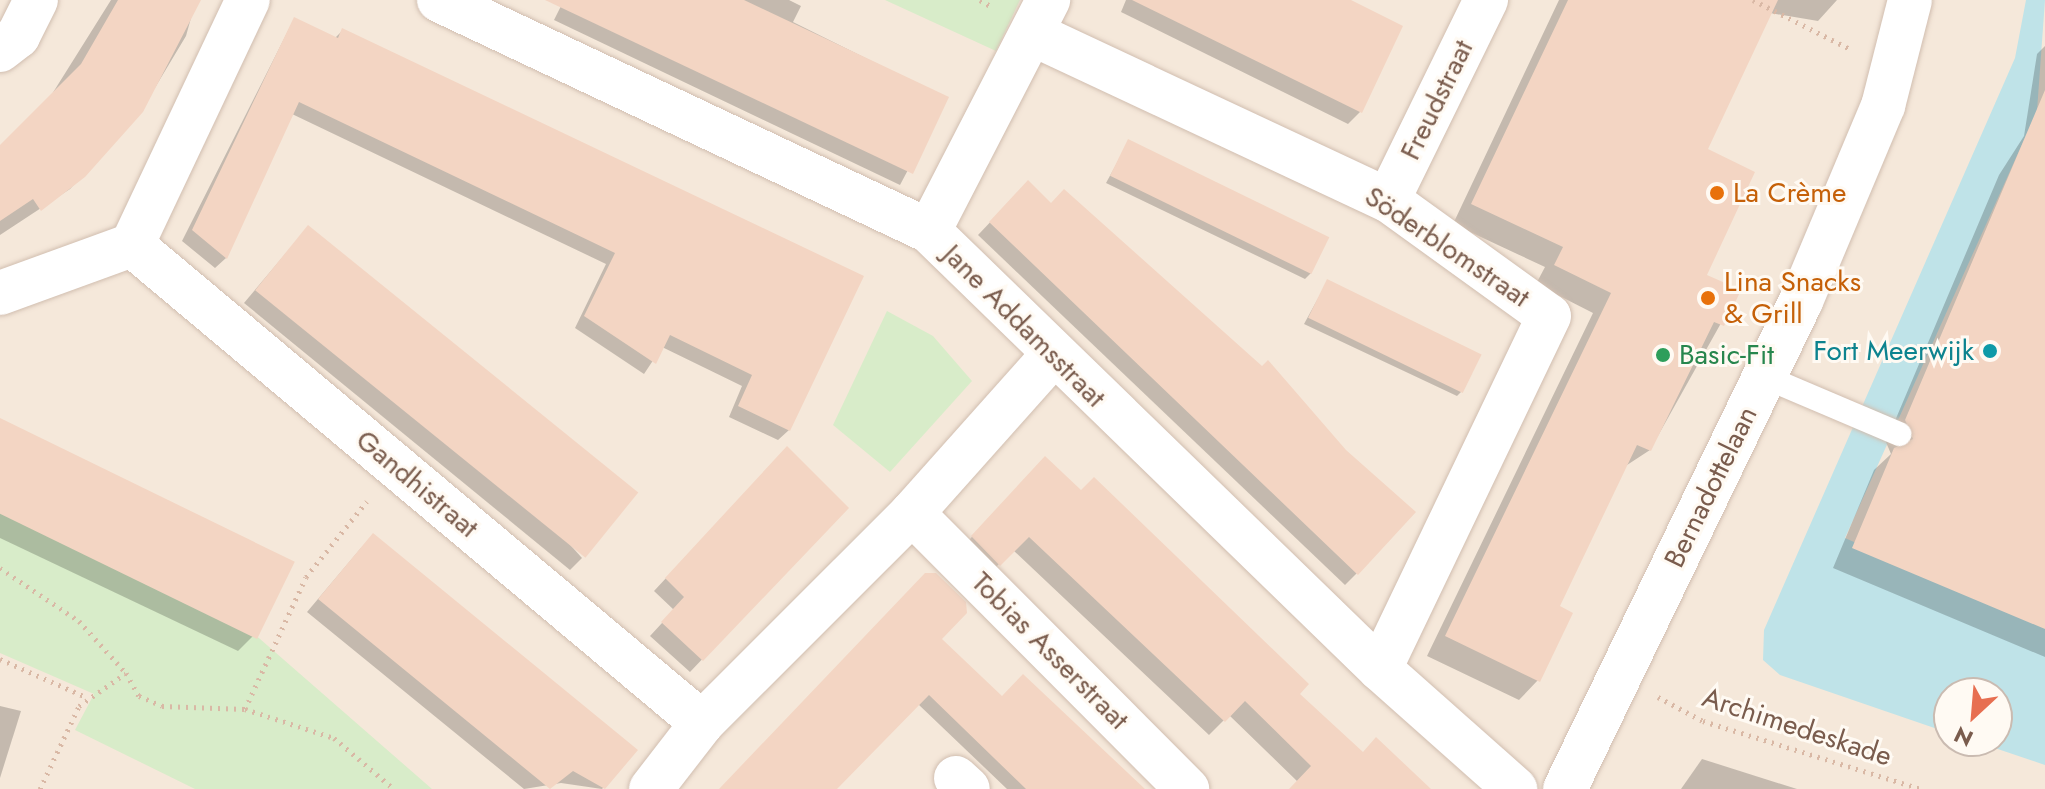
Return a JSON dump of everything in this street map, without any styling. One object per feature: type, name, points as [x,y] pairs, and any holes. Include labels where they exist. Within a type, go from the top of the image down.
[{"type":"street","points":[[0,50],[18,36],[36,0]]},
{"type":"street","points":[[0,293],[132,245],[248,0]]},
{"type":"street","name":"Jane Addamsstraat","points":[[439,0],[929,231],[1052,356],[1380,669],[1515,789]]},
{"type":"street","name":"Freudstraat","points":[[1388,200],[1486,0]]},
{"type":"street","name":"Bernadottelaan","points":[[1565,789],[1765,377],[1894,72],[1910,0]]},
{"type":"street","points":[[929,231],[1041,17]]},
{"type":"street","name":"Söderblomstraat","points":[[1041,17],[1388,200],[1549,316],[1380,669]]},
{"type":"street","name":"Gandhistraat","points":[[132,245],[702,723]]},
{"type":"street","points":[[651,789],[702,723],[912,513],[1052,356]]},
{"type":"street","name":"Tobias Asserstraat","points":[[912,513],[1187,789]]},
{"type":"lane","points":[[1765,377],[1899,434]]},
{"type":"path","points":[[1753,0],[1894,72]]},
{"type":"path","points":[[245,709],[306,577],[396,466]]},
{"type":"path","points":[[0,568],[79,621],[126,673],[139,696],[162,706],[245,709],[334,738],[394,789]]},
{"type":"path","points":[[0,659],[86,697]]},
{"type":"path","points":[[40,789],[86,697],[126,673]]},
{"type":"path","name":"Archimedeskade","points":[[1619,677],[1703,721],[1921,789]]},
{"type":"shaded area","points":[[0,0],[2045,0],[2045,789],[0,789]]},
{"type":"green space","points":[[885,0],[1020,0],[996,51]]},
{"type":"green space","points":[[887,311],[933,336],[972,381],[890,472],[833,425]]},
{"type":"green space","points":[[0,507],[244,625],[432,789],[195,789],[75,730],[94,694],[0,653]]},
{"type":"water","points":[[2026,0],[2045,0],[2037,111],[1845,538],[2045,626],[2045,765],[2013,754],[2013,677],[1933,677],[1933,728],[1780,675],[1763,660],[1764,630],[2015,58]]},
{"type":"building","points":[[118,0],[201,0],[143,112],[85,177],[41,211],[33,199],[0,221],[0,145],[81,64]]},
{"type":"building","points":[[545,0],[744,0],[949,97],[913,174]]},
{"type":"building","points":[[1132,0],[1351,0],[1403,26],[1362,113]]},
{"type":"building","points":[[1568,0],[1778,0],[1708,149],[1755,172],[1707,275],[1741,290],[1724,326],[1714,322],[1651,451],[1637,445],[1560,606],[1573,613],[1540,682],[1445,636],[1611,293],[1554,265],[1563,247],[1471,204]]},
{"type":"building","points":[[294,17],[338,38],[342,28],[864,276],[790,431],[738,406],[752,375],[670,335],[656,364],[584,316],[615,253],[299,102],[227,259],[192,230]]},
{"type":"building","name":"Fort Meerwijk","points":[[2045,90],[2045,629],[1852,548],[1894,448],[1913,439],[1905,420]]},
{"type":"building","points":[[1128,139],[1329,237],[1311,274],[1110,176]]},
{"type":"building","points":[[1028,180],[1051,203],[1064,189],[1262,366],[1268,360],[1346,450],[1416,512],[1358,575],[989,222]]},
{"type":"building","points":[[308,225],[638,492],[585,558],[255,290]]},
{"type":"building","points":[[1327,279],[1482,354],[1463,393],[1308,318]]},
{"type":"building","points":[[0,418],[295,562],[257,639],[0,514]]},
{"type":"building","points":[[787,446],[849,508],[703,661],[661,622],[684,597],[665,578]]},
{"type":"building","points":[[1045,456],[1081,490],[1094,477],[1309,684],[1300,694],[1363,752],[1376,737],[1431,789],[1289,789],[1311,766],[1245,701],[1225,722],[1029,537],[1000,566],[971,536]]},
{"type":"building","points":[[373,533],[638,750],[605,789],[573,771],[550,789],[318,599]]},
{"type":"building","points":[[925,573],[936,573],[966,602],[967,613],[942,639],[1002,696],[1023,674],[1145,789],[1026,789],[929,695],[837,789],[719,789]]},
{"type":"place","name":"La Crème","points":[[1717,193]]},
{"type":"place","name":"Lina Snacks & Grill","points":[[1708,298]]},
{"type":"place","name":"Fort Meerwijk","points":[[1990,351]]},
{"type":"place","name":"Basic-Fit","points":[[1663,355]]}]
